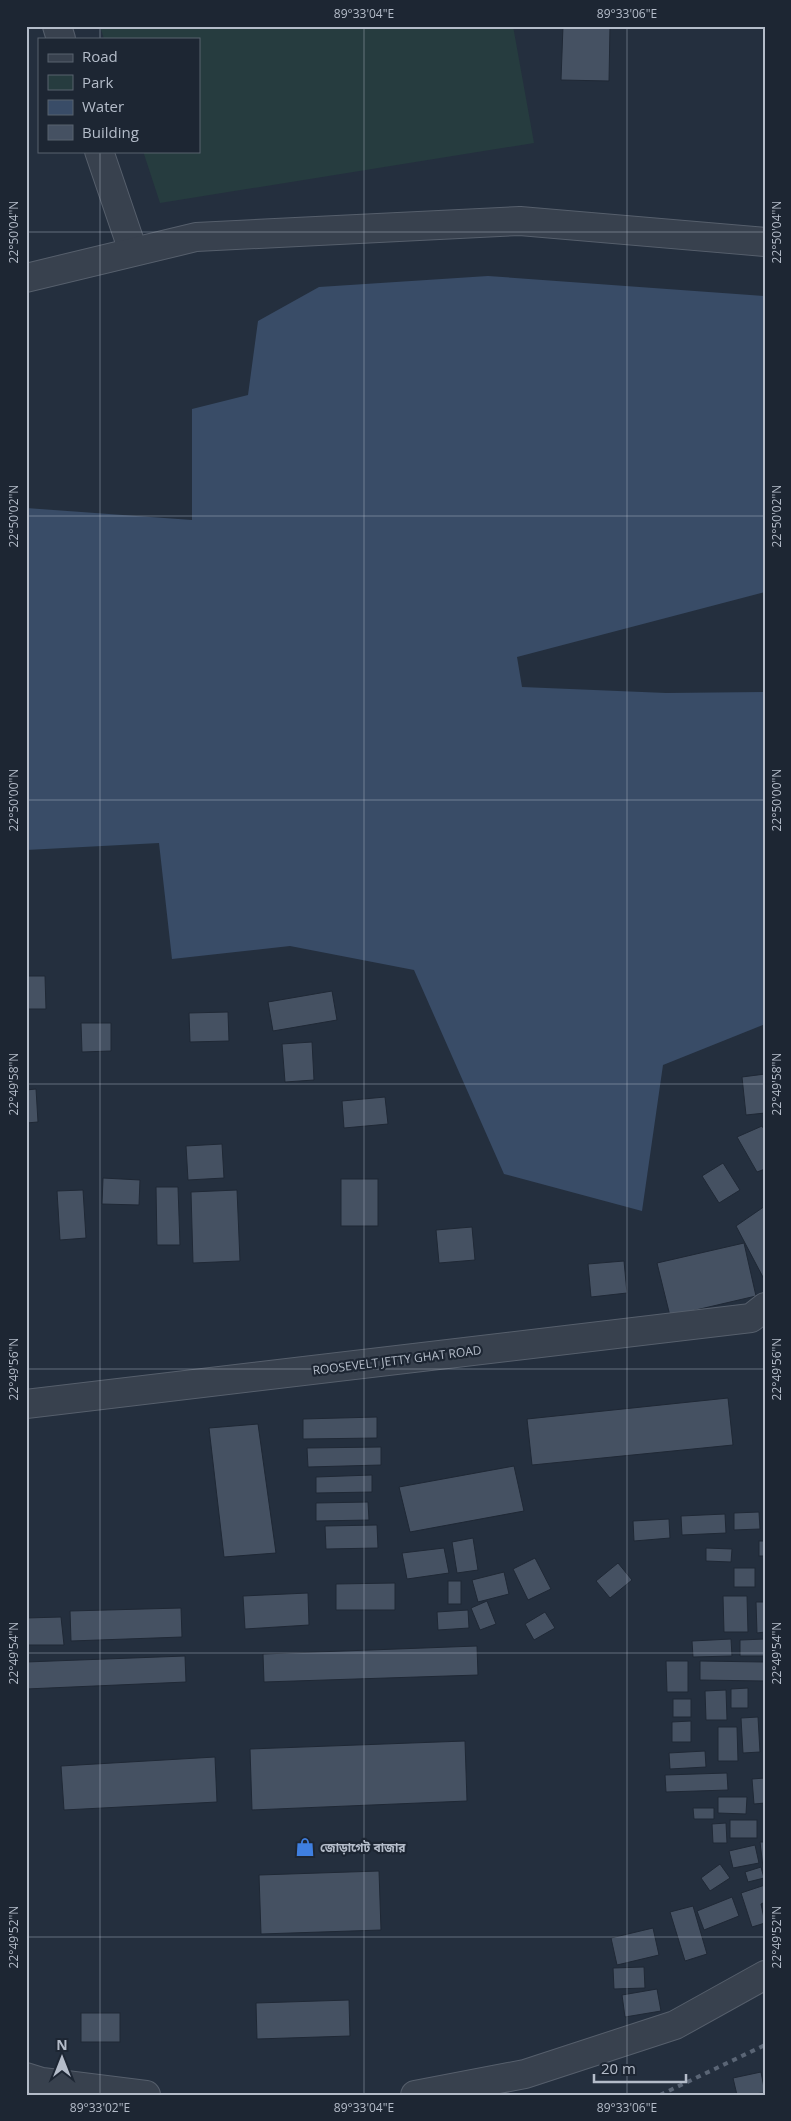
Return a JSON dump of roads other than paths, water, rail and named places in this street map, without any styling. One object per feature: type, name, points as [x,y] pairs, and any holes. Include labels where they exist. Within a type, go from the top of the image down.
[{"type":"street","points":[[57,26],[61,38]]},
{"type":"street","points":[[99,152],[133,251]]},
{"type":"street","points":[[26,278],[196,237],[520,221],[765,242]]},
{"type":"street","name":"ROOSEVELT JETTY GHAT ROAD","points":[[26,1404],[751,1318],[765,1307]]},
{"type":"street","points":[[416,2095],[525,2074],[675,2025],[765,1975]]},
{"type":"street","points":[[26,2077],[42,2082],[146,2095]]},
{"type":"water","points":[[488,276],[765,296],[765,592],[517,657],[522,687],[666,693],[765,692],[765,1024],[663,1065],[642,1211],[504,1174],[414,970],[290,946],[172,959],[159,843],[26,850],[26,508],[192,520],[192,409],[248,395],[258,321],[319,287]]},
{"type":"railway","points":[[660,2095],[765,2045]]},
{"type":"place","name":"জোড়াগেট বাজার","points":[[305,1847]]}]
